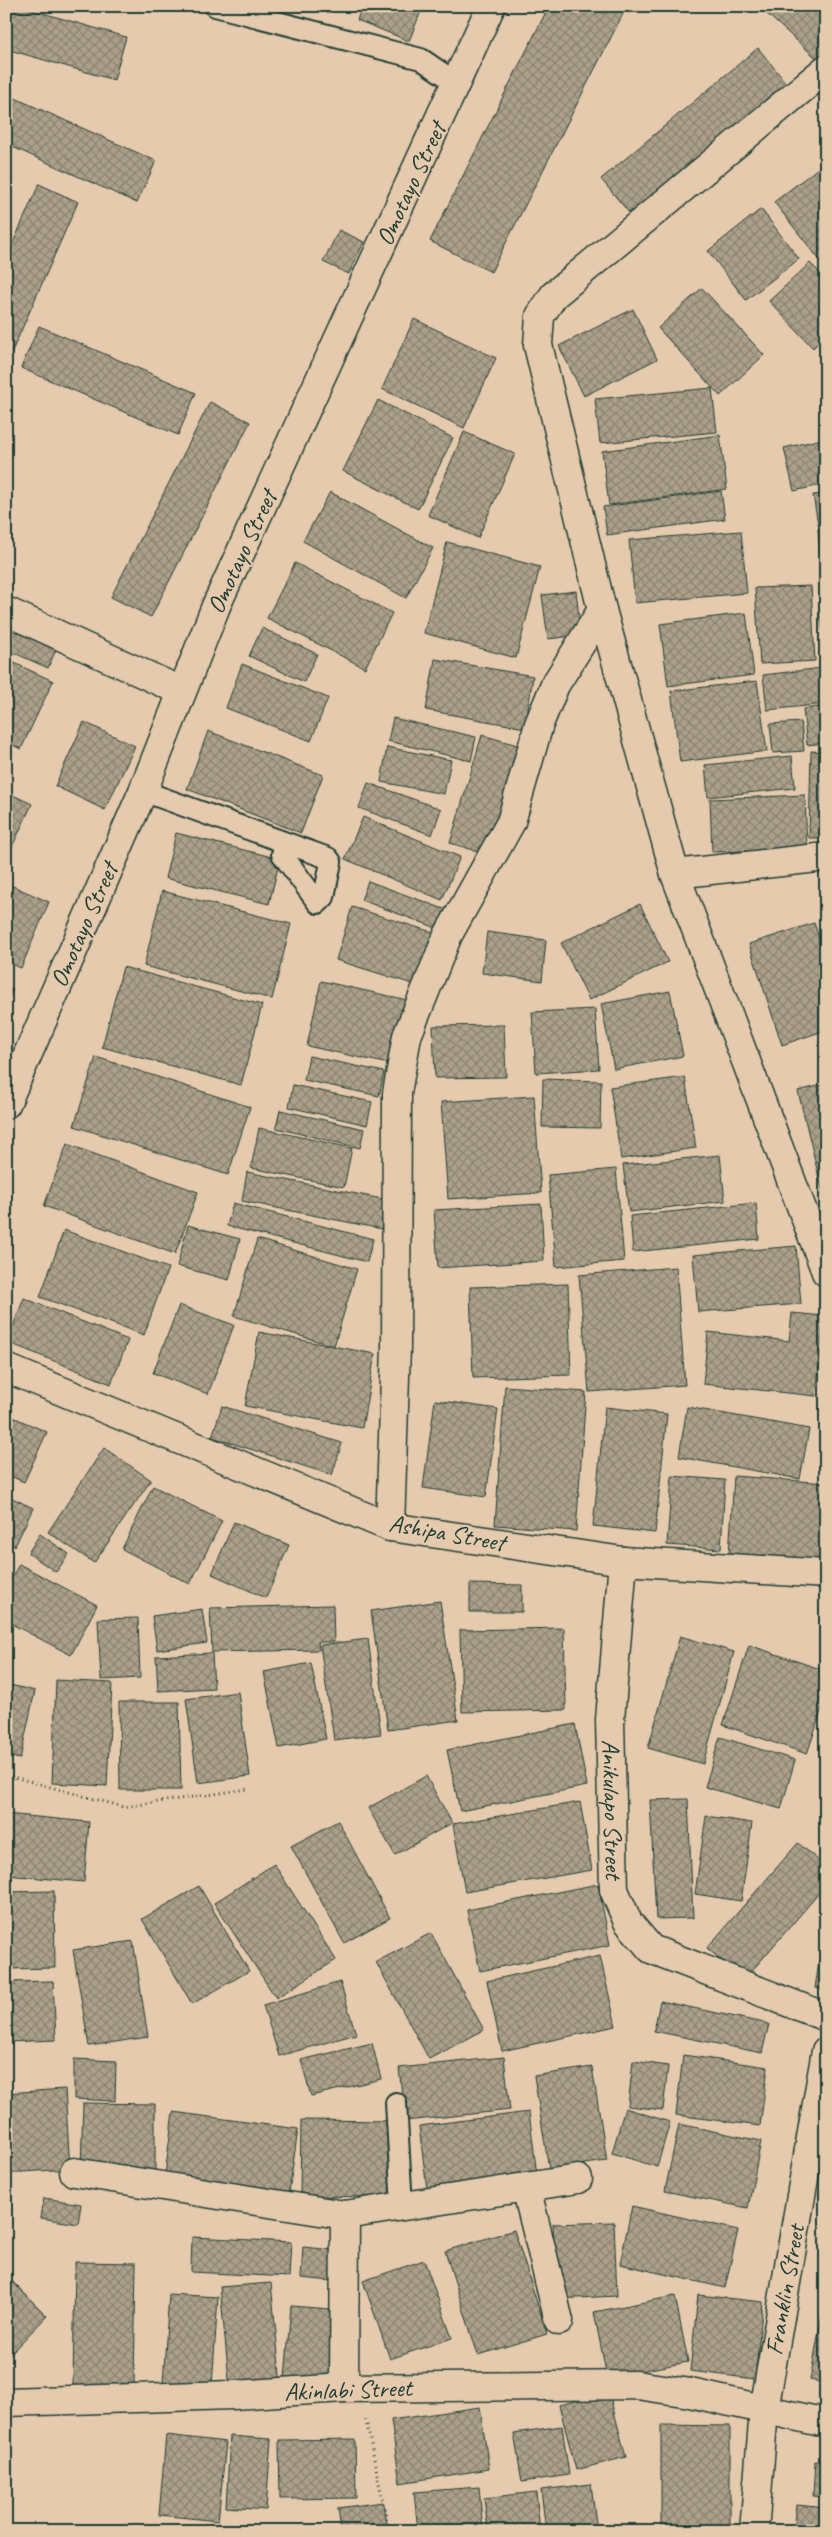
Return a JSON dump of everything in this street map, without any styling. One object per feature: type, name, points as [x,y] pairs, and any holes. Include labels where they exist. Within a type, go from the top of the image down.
[{"type":"street","name":"Omotayo Street","points":[[6,1104],[143,791],[216,606],[458,84],[491,6]]},
{"type":"street","points":[[826,69],[554,295],[540,316],[538,345],[602,610],[675,874],[818,1229],[826,1272]]},
{"type":"street","points":[[390,1527],[396,1347],[397,1093],[407,1036],[448,935],[511,822],[539,724],[555,685],[602,610]]},
{"type":"street","points":[[6,611],[181,691]]},
{"type":"street","points":[[675,874],[826,857]]},
{"type":"street","name":"Ashipa Street","points":[[6,1368],[390,1527],[623,1561],[826,1574]]},
{"type":"street","name":"Anikulapo Street","points":[[623,1561],[610,1720],[614,1890],[628,1922],[651,1949],[826,2017]]},
{"type":"street","name":"Franklin Street","points":[[754,2531],[764,2410],[826,2051]]},
{"type":"street","points":[[74,2172],[345,2215],[578,2179]]},
{"type":"street","points":[[526,2187],[559,2321]]},
{"type":"street","points":[[345,2215],[352,2388]]},
{"type":"street","name":"Akinlabi Street","points":[[6,2402],[233,2396],[352,2388],[637,2385],[690,2393],[826,2423]]},
{"type":"lane","points":[[215,6],[421,59],[458,84]]},
{"type":"lane","points":[[143,791],[328,858],[331,862],[324,897],[321,901],[318,903],[282,854]]},
{"type":"lane","points":[[396,2103],[402,2206]]},
{"type":"path","points":[[6,1775],[124,1807],[248,1790]]},
{"type":"path","points":[[352,2388],[389,2531]]},
{"type":"building","points":[[6,6],[18,6],[126,37],[114,80],[6,49]]},
{"type":"building","points":[[362,6],[423,6],[409,41],[357,20]]},
{"type":"building","points":[[549,6],[627,6],[491,272],[430,241]]},
{"type":"building","points":[[758,6],[826,6],[826,61],[823,64]]},
{"type":"building","points":[[758,48],[787,84],[630,214],[601,179]]},
{"type":"building","points":[[6,94],[156,161],[137,203],[6,144]]},
{"type":"building","points":[[826,162],[826,268],[774,202]]},
{"type":"building","points":[[39,184],[78,202],[6,365],[6,259]]},
{"type":"building","points":[[761,209],[799,259],[746,300],[708,251]]},
{"type":"building","points":[[339,230],[364,242],[349,274],[323,262]]},
{"type":"building","points":[[810,263],[826,279],[826,335],[813,348],[769,301]]},
{"type":"building","points":[[702,288],[764,355],[720,396],[658,328]]},
{"type":"building","points":[[633,309],[657,359],[584,396],[559,346]]},
{"type":"building","points":[[414,319],[496,358],[464,428],[382,389]]},
{"type":"building","points":[[39,326],[196,393],[178,435],[21,368]]},
{"type":"building","points":[[826,381],[826,396],[819,386]]},
{"type":"building","points":[[712,388],[717,432],[600,443],[595,399]]},
{"type":"building","points":[[378,400],[453,438],[418,509],[343,471]]},
{"type":"building","points":[[210,402],[250,422],[151,617],[111,597]]},
{"type":"building","points":[[464,432],[515,454],[478,538],[428,515]]},
{"type":"building","points":[[720,435],[727,489],[609,505],[602,451]]},
{"type":"building","points":[[826,438],[826,484],[794,491],[784,448]]},
{"type":"building","points":[[721,491],[725,519],[607,535],[603,507]]},
{"type":"building","points":[[330,492],[433,548],[406,598],[303,541]]},
{"type":"building","points":[[826,494],[826,523],[818,524],[813,495]]},
{"type":"building","points":[[818,529],[826,529],[826,581],[822,581]]},
{"type":"building","points":[[741,531],[747,593],[635,603],[629,540]]},
{"type":"building","points":[[447,542],[540,567],[516,658],[424,633]]},
{"type":"building","points":[[295,563],[392,613],[365,668],[267,618]]},
{"type":"building","points":[[811,586],[815,661],[760,664],[755,588]]},
{"type":"building","points":[[576,591],[581,635],[548,639],[542,595]]},
{"type":"building","points":[[746,613],[754,675],[668,686],[660,624]]},
{"type":"building","points":[[826,613],[826,655],[820,614]]},
{"type":"building","points":[[6,625],[57,647],[48,668],[12,652],[6,664]]},
{"type":"building","points":[[262,628],[317,654],[304,682],[249,656]]},
{"type":"building","points":[[435,659],[533,676],[525,728],[426,710]]},
{"type":"building","points":[[10,661],[53,681],[21,749],[6,742],[6,670]]},
{"type":"building","points":[[242,664],[328,698],[311,741],[226,708]]},
{"type":"building","points":[[822,668],[826,704],[767,710],[763,675]]},
{"type":"building","points":[[757,681],[767,751],[680,762],[671,691]]},
{"type":"building","points":[[826,706],[826,743],[807,745],[803,709]]},
{"type":"building","points":[[393,718],[476,737],[471,761],[388,741]]},
{"type":"building","points":[[84,722],[135,746],[105,810],[55,786]]},
{"type":"building","points":[[801,722],[804,751],[773,753],[770,724]]},
{"type":"building","points":[[208,731],[323,775],[301,833],[187,789]]},
{"type":"building","points":[[482,735],[521,746],[490,855],[450,843]]},
{"type":"building","points":[[387,747],[451,760],[444,794],[381,782]]},
{"type":"building","points":[[811,751],[826,752],[826,838],[809,838]]},
{"type":"building","points":[[792,756],[795,788],[708,797],[705,765]]},
{"type":"building","points":[[368,783],[441,809],[432,835],[359,808]]},
{"type":"building","points":[[6,792],[32,804],[6,860]]},
{"type":"building","points":[[805,795],[807,849],[712,852],[710,799]]},
{"type":"building","points":[[363,817],[460,857],[442,900],[345,859]]},
{"type":"building","points":[[176,833],[280,859],[269,904],[165,878]]},
{"type":"building","points":[[368,881],[452,912],[445,931],[361,900]]},
{"type":"building","points":[[6,883],[49,902],[21,968],[6,962]]},
{"type":"building","points":[[162,891],[291,924],[272,999],[144,966]]},
{"type":"building","points":[[640,904],[668,962],[589,1000],[561,943]]},
{"type":"building","points":[[352,907],[435,933],[419,986],[336,960]]},
{"type":"building","points":[[814,923],[826,959],[826,1030],[782,1045],[749,944]]},
{"type":"building","points":[[487,932],[546,940],[542,981],[482,973]]},
{"type":"building","points":[[123,967],[262,1005],[241,1085],[102,1047]]},
{"type":"building","points":[[321,981],[412,1001],[398,1066],[307,1046]]},
{"type":"building","points":[[6,985],[13,989],[6,1004]]},
{"type":"building","points":[[670,991],[683,1056],[614,1069],[601,1004]]},
{"type":"building","points":[[595,1009],[599,1069],[536,1073],[532,1012]]},
{"type":"building","points":[[504,1025],[506,1077],[435,1078],[433,1026]]},
{"type":"building","points":[[309,1056],[384,1072],[379,1096],[304,1080]]},
{"type":"building","points":[[96,1057],[250,1107],[228,1175],[74,1126]]},
{"type":"building","points":[[685,1077],[696,1148],[621,1159],[610,1087]]},
{"type":"building","points":[[543,1079],[601,1081],[600,1128],[542,1127]]},
{"type":"building","points":[[826,1084],[826,1206],[798,1091]]},
{"type":"building","points":[[293,1085],[372,1102],[367,1125],[289,1107]]},
{"type":"building","points":[[534,1096],[541,1193],[448,1199],[441,1102]]},
{"type":"building","points":[[280,1110],[364,1129],[360,1148],[276,1128]]},
{"type":"building","points":[[259,1128],[352,1148],[344,1187],[251,1168]]},
{"type":"building","points":[[67,1144],[198,1192],[175,1254],[44,1206]]},
{"type":"building","points":[[720,1155],[725,1201],[629,1212],[623,1165]]},
{"type":"building","points":[[616,1169],[624,1261],[556,1267],[548,1175]]},
{"type":"building","points":[[247,1172],[392,1201],[387,1230],[242,1201]]},
{"type":"building","points":[[233,1203],[373,1239],[367,1262],[227,1226]]},
{"type":"building","points":[[756,1203],[759,1239],[633,1252],[630,1216]]},
{"type":"building","points":[[541,1204],[544,1261],[438,1268],[434,1210]]},
{"type":"building","points":[[188,1225],[240,1239],[229,1280],[177,1266]]},
{"type":"building","points":[[64,1230],[168,1268],[144,1335],[40,1297]]},
{"type":"building","points":[[257,1239],[357,1269],[334,1346],[234,1316]]},
{"type":"building","points":[[796,1246],[801,1304],[698,1312],[693,1255]]},
{"type":"building","points":[[676,1267],[685,1385],[589,1392],[579,1275]]},
{"type":"building","points":[[568,1284],[571,1375],[473,1378],[470,1287]]},
{"type":"building","points":[[24,1298],[128,1340],[111,1384],[7,1342]]},
{"type":"building","points":[[179,1305],[234,1325],[208,1394],[153,1373]]},
{"type":"building","points":[[792,1313],[824,1316],[816,1396],[703,1384],[708,1332],[789,1341]]},
{"type":"building","points":[[259,1332],[375,1354],[362,1428],[245,1406]]},
{"type":"building","points":[[505,1386],[586,1392],[576,1531],[495,1525]]},
{"type":"building","points":[[435,1400],[498,1409],[486,1497],[423,1488]]},
{"type":"building","points":[[222,1406],[342,1443],[332,1475],[212,1437]]},
{"type":"building","points":[[605,1407],[667,1414],[655,1533],[593,1526]]},
{"type":"building","points":[[687,1407],[809,1429],[800,1479],[679,1457]]},
{"type":"building","points":[[6,1414],[47,1432],[24,1482],[6,1474]]},
{"type":"building","points":[[104,1448],[151,1480],[94,1563],[48,1532]]},
{"type":"building","points":[[672,1476],[725,1480],[721,1549],[667,1545]]},
{"type":"building","points":[[734,1476],[826,1483],[826,1562],[729,1555]]},
{"type":"building","points":[[153,1486],[222,1521],[190,1584],[122,1549]]},
{"type":"building","points":[[6,1495],[33,1508],[15,1546],[6,1542]]},
{"type":"building","points":[[234,1522],[289,1545],[266,1598],[212,1574]]},
{"type":"building","points":[[40,1534],[69,1554],[56,1572],[28,1553]]},
{"type":"building","points":[[19,1564],[97,1605],[71,1655],[6,1621],[6,1589]]},
{"type":"building","points":[[470,1584],[522,1585],[522,1612],[470,1612]]},
{"type":"building","points":[[440,1601],[458,1720],[388,1730],[371,1611]]},
{"type":"building","points":[[333,1605],[334,1642],[318,1642],[319,1650],[212,1652],[210,1608]]},
{"type":"building","points":[[202,1609],[207,1643],[157,1650],[152,1616]]},
{"type":"building","points":[[138,1618],[140,1678],[101,1680],[98,1619]]},
{"type":"building","points":[[564,1628],[566,1710],[462,1712],[460,1630]]},
{"type":"building","points":[[680,1636],[734,1652],[703,1764],[648,1748]]},
{"type":"building","points":[[368,1639],[381,1734],[334,1740],[320,1645]]},
{"type":"building","points":[[749,1645],[826,1671],[826,1697],[807,1754],[723,1725]]},
{"type":"building","points":[[212,1653],[214,1688],[158,1691],[156,1656]]},
{"type":"building","points":[[311,1663],[326,1739],[279,1748],[264,1672]]},
{"type":"building","points":[[56,1680],[112,1683],[107,1786],[52,1783]]},
{"type":"building","points":[[6,1684],[35,1691],[20,1759],[6,1756]]},
{"type":"building","points":[[238,1692],[250,1776],[198,1783],[186,1699]]},
{"type":"building","points":[[119,1702],[179,1702],[181,1790],[120,1790]]},
{"type":"building","points":[[575,1724],[587,1786],[460,1811],[447,1750]]},
{"type":"building","points":[[720,1737],[795,1760],[781,1809],[705,1787]]},
{"type":"building","points":[[426,1776],[452,1823],[395,1855],[368,1808]]},
{"type":"building","points":[[688,1799],[693,1918],[656,1919],[650,1800]]},
{"type":"building","points":[[580,1802],[592,1870],[465,1892],[453,1824]]},
{"type":"building","points":[[6,1814],[89,1822],[84,1882],[6,1875]]},
{"type":"building","points":[[706,1816],[752,1823],[741,1901],[695,1894]]},
{"type":"building","points":[[338,1821],[390,1918],[344,1943],[291,1846]]},
{"type":"building","points":[[798,1843],[826,1867],[826,1885],[744,1980],[707,1948]]},
{"type":"building","points":[[274,1864],[336,1960],[276,1998],[214,1903]]},
{"type":"building","points":[[598,1884],[610,1945],[480,1971],[467,1910]]},
{"type":"building","points":[[199,1886],[249,1971],[192,2004],[142,1919]]},
{"type":"building","points":[[54,1891],[55,1968],[6,1969],[6,1892]]},
{"type":"building","points":[[826,1917],[826,1990],[815,1988]]},
{"type":"building","points":[[431,1933],[484,2030],[429,2059],[376,1962]]},
{"type":"building","points":[[133,1941],[148,2037],[89,2046],[73,1950]]},
{"type":"building","points":[[600,1956],[616,2026],[502,2051],[487,1981]]},
{"type":"building","points":[[53,1981],[56,2040],[6,2042],[6,1982]]},
{"type":"building","points":[[340,1982],[356,2034],[279,2056],[263,2005]]},
{"type":"building","points":[[660,2001],[769,2024],[762,2053],[654,2031]]},
{"type":"building","points":[[372,2043],[381,2079],[311,2096],[301,2060]]},
{"type":"building","points":[[683,2055],[768,2067],[760,2126],[676,2115]]},
{"type":"building","points":[[504,2057],[510,2110],[405,2121],[399,2068]]},
{"type":"building","points":[[74,2059],[116,2061],[115,2101],[74,2099]]},
{"type":"building","points":[[633,2061],[668,2066],[663,2110],[628,2106]]},
{"type":"building","points":[[592,2067],[607,2161],[549,2169],[534,2076]]},
{"type":"building","points":[[65,2089],[70,2169],[6,2173],[6,2093]]},
{"type":"building","points":[[83,2103],[155,2104],[155,2171],[81,2169]]},
{"type":"building","points":[[625,2108],[670,2122],[657,2167],[612,2153]]},
{"type":"building","points":[[173,2112],[298,2129],[288,2199],[164,2183]]},
{"type":"building","points":[[529,2112],[538,2183],[428,2197],[419,2126]]},
{"type":"building","points":[[301,2120],[394,2121],[394,2197],[300,2196]]},
{"type":"building","points":[[679,2124],[761,2141],[748,2208],[665,2191]]},
{"type":"building","points":[[44,2198],[81,2204],[78,2224],[41,2218]]},
{"type":"building","points":[[632,2206],[738,2230],[725,2288],[620,2264]]},
{"type":"building","points":[[614,2222],[617,2296],[557,2299],[553,2224]]},
{"type":"building","points":[[514,2230],[547,2334],[478,2355],[445,2251]]},
{"type":"building","points":[[192,2237],[291,2242],[289,2277],[191,2272]]},
{"type":"building","points":[[303,2247],[344,2251],[341,2282],[301,2278]]},
{"type":"building","points":[[424,2260],[452,2338],[390,2359],[363,2281]]},
{"type":"building","points":[[75,2262],[136,2263],[134,2389],[73,2387]]},
{"type":"building","points":[[6,2275],[47,2316],[6,2358]]},
{"type":"building","points":[[271,2283],[281,2385],[230,2390],[220,2287]]},
{"type":"building","points":[[826,2293],[826,2383],[810,2380]]},
{"type":"building","points":[[169,2294],[218,2297],[212,2386],[163,2383]]},
{"type":"building","points":[[698,2295],[763,2302],[755,2379],[690,2371]]},
{"type":"building","points":[[675,2296],[688,2362],[607,2377],[594,2312]]},
{"type":"building","points":[[291,2306],[344,2310],[338,2382],[285,2378]]},
{"type":"building","points":[[609,2393],[626,2457],[576,2470],[559,2405]]},
{"type":"building","points":[[480,2407],[489,2469],[400,2483],[391,2420]]},
{"type":"building","points":[[661,2425],[730,2426],[730,2531],[661,2531]]},
{"type":"building","points":[[562,2426],[569,2475],[522,2482],[514,2433]]},
{"type":"building","points":[[166,2435],[226,2442],[218,2521],[159,2515]]},
{"type":"building","points":[[230,2436],[271,2439],[266,2510],[226,2507]]},
{"type":"building","points":[[355,2439],[356,2498],[280,2499],[279,2440]]},
{"type":"building","points":[[815,2461],[826,2462],[826,2497],[813,2496]]},
{"type":"building","points":[[591,2484],[597,2531],[546,2531],[541,2490]]},
{"type":"building","points":[[479,2487],[483,2531],[418,2531],[414,2492]]},
{"type":"building","points":[[536,2492],[540,2531],[488,2531],[484,2498]]},
{"type":"building","points":[[383,2502],[387,2531],[341,2531],[338,2508]]},
{"type":"building","points":[[797,2505],[826,2508],[826,2531],[794,2531]]}]
